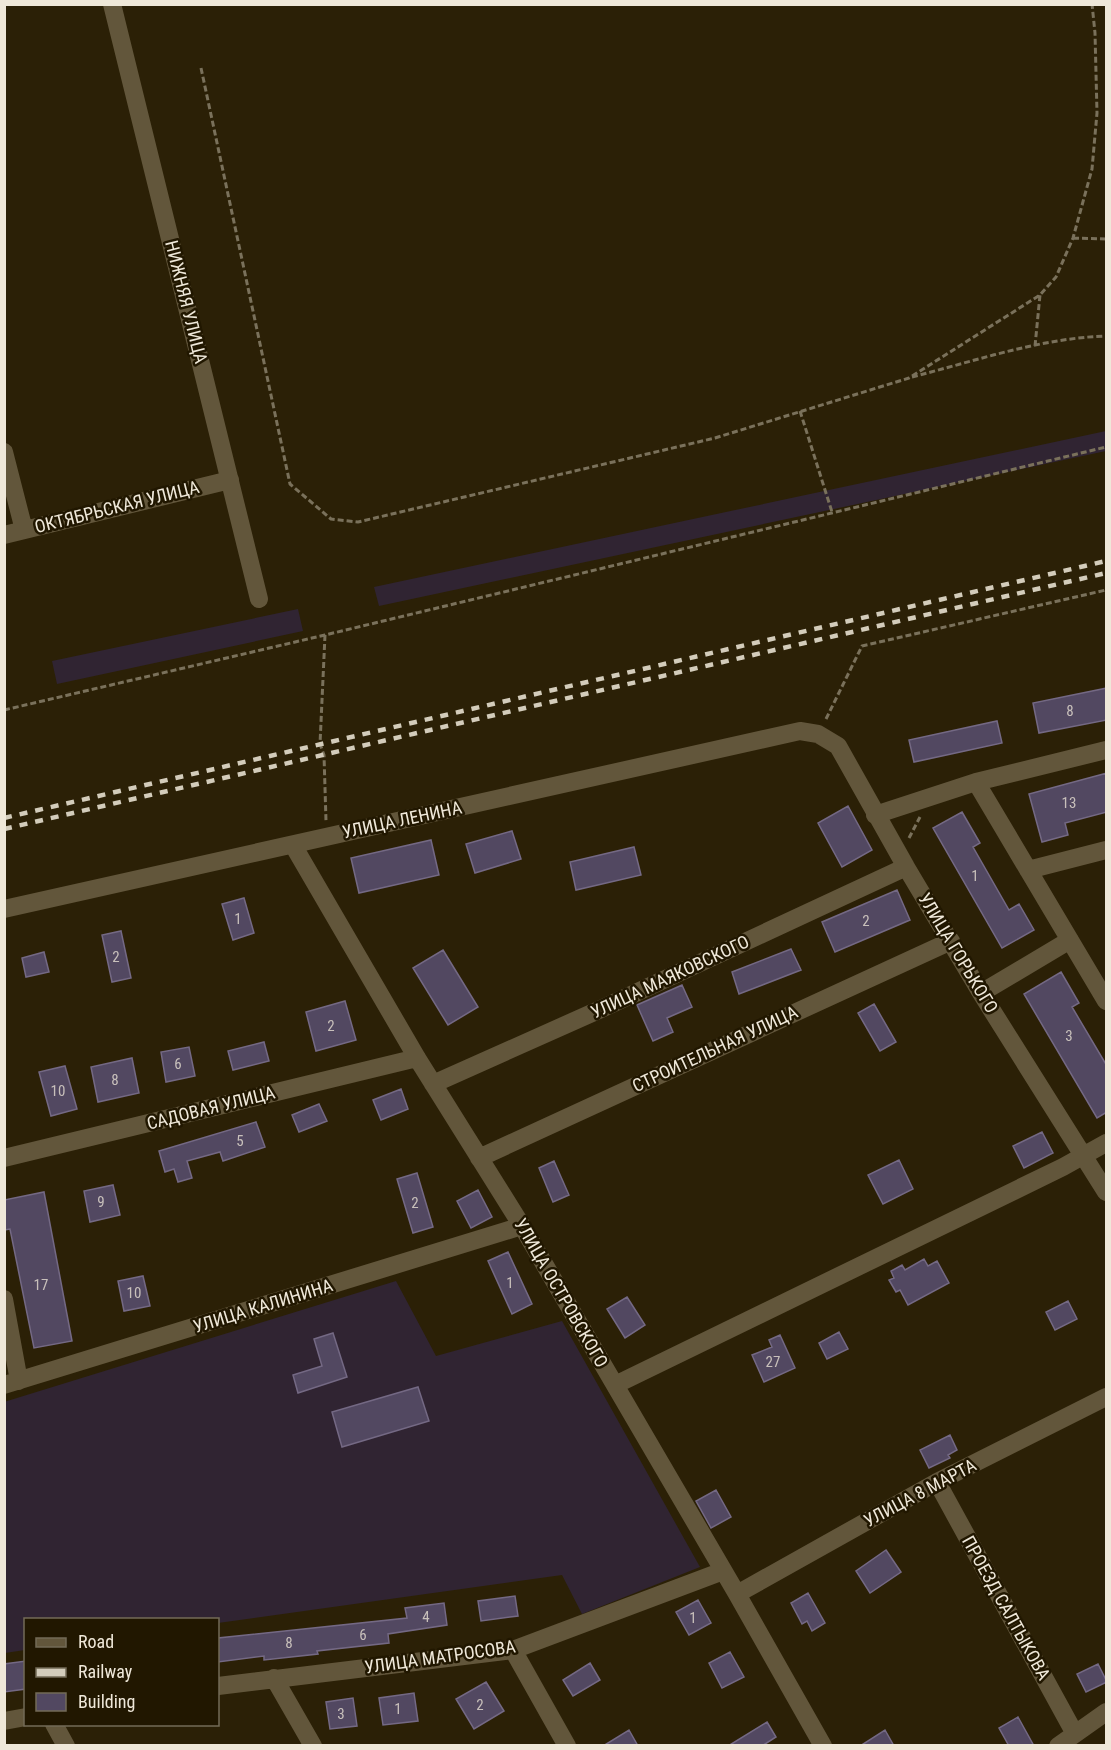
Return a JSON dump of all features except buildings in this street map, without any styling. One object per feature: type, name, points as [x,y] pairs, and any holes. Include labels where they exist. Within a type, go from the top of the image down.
[{"type":"street","name":"НИЖНЯЯ УЛИЦА","points":[[112,4],[260,599]]},
{"type":"street","points":[[4,452],[24,530]]},
{"type":"street","name":"ОКТЯБРЬСКАЯ УЛИЦА","points":[[4,535],[230,480]]},
{"type":"street","name":"УЛИЦА ГОРЬКОГО","points":[[809,732],[838,746],[875,815],[981,993],[1107,1192]]},
{"type":"street","name":"УЛИЦА ЛЕНИНА","points":[[4,909],[326,836],[809,732]]},
{"type":"street","points":[[875,815],[976,782],[1107,750]]},
{"type":"street","points":[[976,782],[1107,1001]]},
{"type":"street","name":"УЛИЦА ОСТРОВСКОГО","points":[[293,845],[417,1058],[522,1226],[823,1746]]},
{"type":"street","points":[[1028,870],[1107,850]]},
{"type":"street","name":"УЛИЦА МАЯКОВСКОГО","points":[[433,1084],[612,1004],[906,867]]},
{"type":"street","points":[[981,993],[1070,940]]},
{"type":"street","name":"СТРОИТЕЛЬНАЯ УЛИЦА","points":[[479,1158],[951,941]]},
{"type":"street","name":"САДОВАЯ УЛИЦА","points":[[4,1158],[417,1058]]},
{"type":"street","points":[[615,1385],[1085,1156],[1107,1143]]},
{"type":"street","name":"УЛИЦА КАЛИНИНА","points":[[12,1383],[522,1226]]},
{"type":"street","points":[[4,1299],[12,1383]]},
{"type":"street","name":"УЛИЦА 8 МАРТА","points":[[737,1594],[937,1482],[1107,1397]]},
{"type":"street","name":"ПРОЕЗД САЛТЫКОВА","points":[[937,1482],[1075,1734]]},
{"type":"street","name":"УЛИЦА МАТРОСОВА","points":[[219,1686],[513,1650],[723,1572]]},
{"type":"street","points":[[513,1650],[567,1746]]},
{"type":"street","points":[[274,1678],[313,1746]]},
{"type":"street","points":[[1058,1746],[1107,1712]]},
{"type":"street","points":[[4,1721],[24,1716]]},
{"type":"street","points":[[55,1726],[66,1746]]},
{"type":"path","points":[[909,378],[1040,295],[1056,277],[1073,238],[1092,169],[1097,114],[1092,4]]},
{"type":"path","points":[[201,68],[290,484],[331,519],[358,522],[715,438],[909,378],[1035,346],[1079,337],[1107,336]]},
{"type":"path","points":[[1073,238],[1107,239]]},
{"type":"path","points":[[1035,346],[1040,295]]},
{"type":"path","points":[[800,411],[832,513]]},
{"type":"path","points":[[4,710],[1107,447]]},
{"type":"path","points":[[809,732],[862,646],[1107,590]]},
{"type":"path","points":[[325,635],[320,744],[324,755],[326,836]]},
{"type":"shaded area","points":[[1106,431],[1106,451],[379,606],[374,587]]},
{"type":"shaded area","points":[[298,609],[303,631],[57,684],[52,661]]},
{"type":"shaded area","points":[[396,1281],[436,1356],[562,1321],[700,1567],[582,1614],[562,1575],[219,1623],[219,1618],[24,1618],[24,1650],[5,1653],[4,1402]]},
{"type":"railway","points":[[4,818],[1106,561]]},
{"type":"railway","points":[[4,829],[1106,573]]}]
